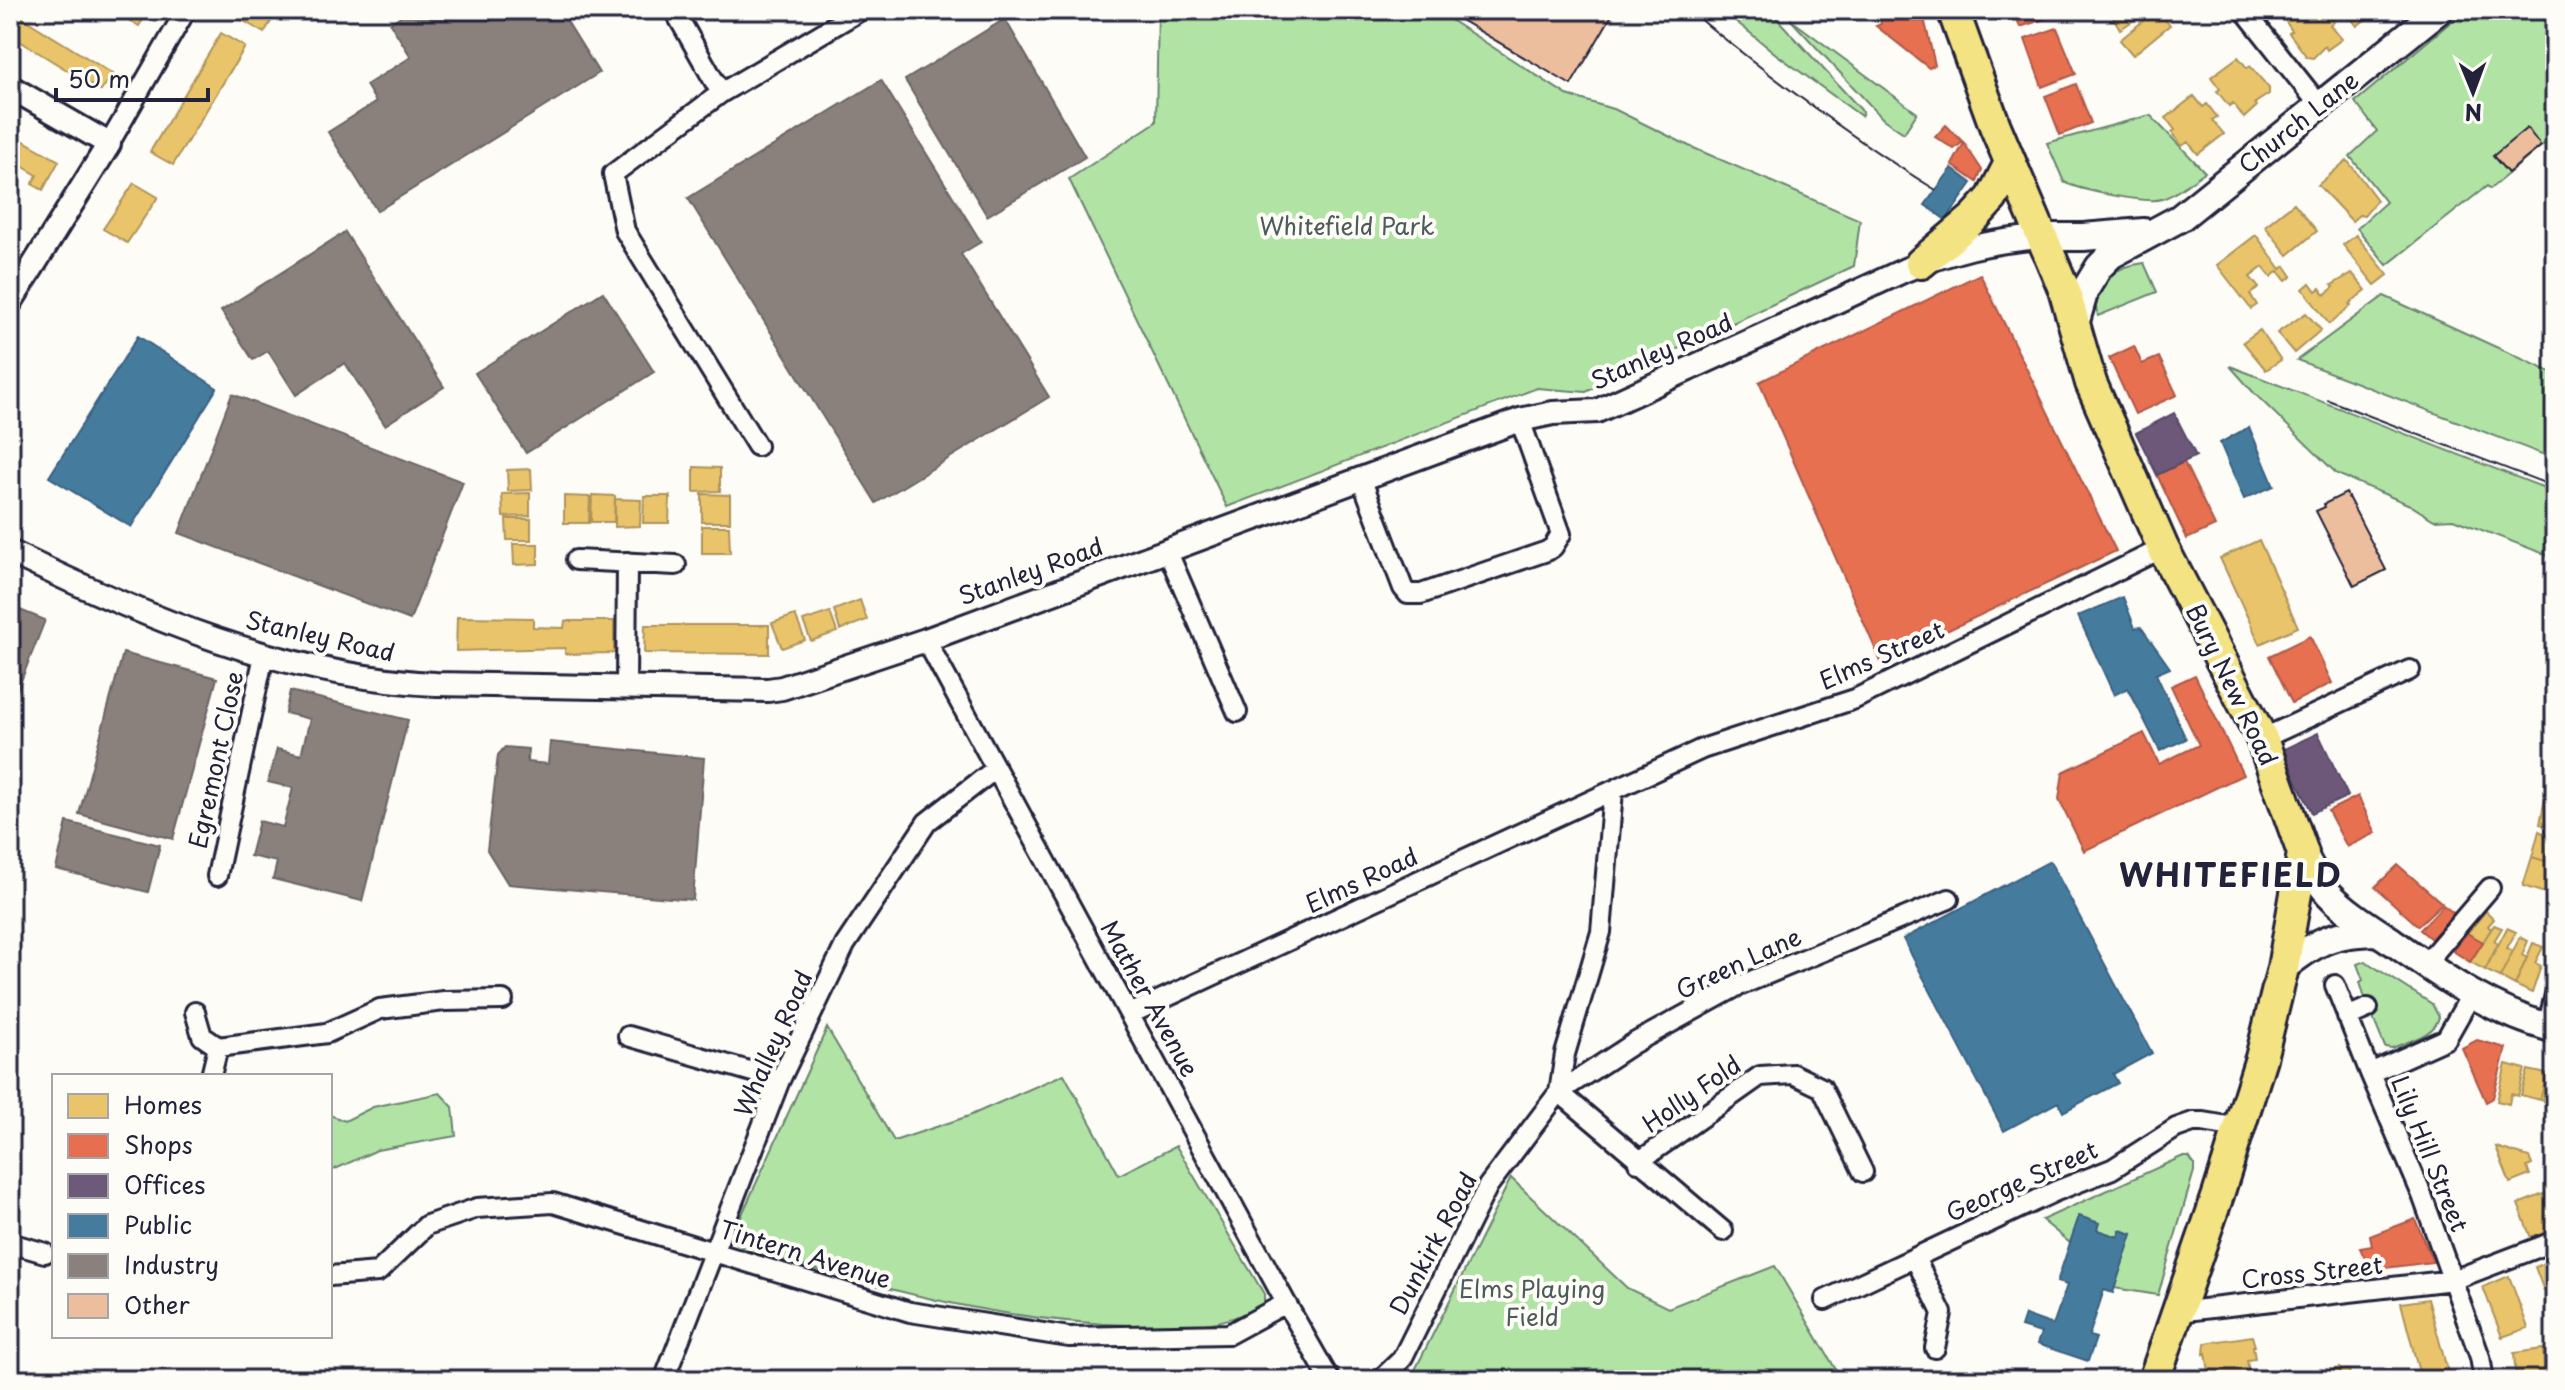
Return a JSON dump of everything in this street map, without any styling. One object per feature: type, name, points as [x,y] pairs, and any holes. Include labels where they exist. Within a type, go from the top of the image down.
[{"type":"highway","name":"Bury New Road","points":[[1953,10],[2010,163],[2064,289],[2091,383],[2163,548],[2262,739],[2303,853],[2283,968],[2261,1058],[2154,1380]]},
{"type":"highway","points":[[1921,263],[1974,218],[1992,198],[2010,163]]},
{"type":"main road","name":"Church Lane","points":[[2074,328],[2085,290],[2099,267],[2111,255],[2180,218],[2439,10]]},
{"type":"main road","name":"Church Lane","points":[[2042,237],[2156,231]]},
{"type":"main road","points":[[2303,853],[2314,875],[2331,896],[2378,932],[2471,995],[2509,1014],[2551,1028]]},
{"type":"main road","points":[[2283,968],[2306,949],[2329,937],[2378,932]]},
{"type":"street","points":[[10,303],[109,144],[186,10]]},
{"type":"street","points":[[674,10],[721,93]]},
{"type":"street","points":[[757,446],[625,231],[613,174],[721,93],[861,10]]},
{"type":"street","points":[[2244,10],[2320,106]]},
{"type":"street","points":[[10,87],[109,144]]},
{"type":"street","name":"Stanley Road","points":[[10,552],[192,632],[264,655],[339,673],[409,683],[733,690],[782,688],[926,640],[1520,420],[1553,413],[1597,411],[1921,263],[1956,250],[1995,241],[2042,237]]},
{"type":"street","points":[[1361,478],[1408,594],[1421,594],[1547,551],[1561,534],[1520,420]]},
{"type":"street","name":"Elms Street","points":[[1613,791],[1702,749],[1855,699],[2163,548]]},
{"type":"street","points":[[1167,550],[1237,712]]},
{"type":"street","points":[[576,560],[676,565]]},
{"type":"street","points":[[626,687],[627,562]]},
{"type":"street","name":"Mather Avenue","points":[[926,640],[994,770],[1330,1380]]},
{"type":"street","name":"Egremont Close","points":[[217,876],[264,655]]},
{"type":"street","points":[[2262,739],[2410,670]]},
{"type":"street","name":"Whalley Road","points":[[664,1380],[780,1080],[845,945],[927,822],[994,770]]},
{"type":"street","points":[[1613,791],[1601,932],[1565,1054],[1559,1092],[1723,1231]]},
{"type":"street","name":"Elms Road","points":[[1130,1014],[1613,791]]},
{"type":"street","points":[[2425,964],[2490,888]]},
{"type":"street","name":"Green Lane","points":[[1559,1092],[1634,1043],[1734,988],[1949,899]]},
{"type":"street","points":[[2335,985],[2370,1073]]},
{"type":"street","name":"Lily Hill Street","points":[[2471,995],[2446,1039],[2370,1073],[2422,1195],[2480,1357],[2484,1380]]},
{"type":"street","points":[[2551,1028],[2555,995]]},
{"type":"street","points":[[195,1012],[202,1036],[218,1047],[327,1033],[380,1009],[444,1001],[503,1000]]},
{"type":"street","points":[[2347,1017],[2368,1008]]},
{"type":"street","points":[[628,1036],[780,1080]]},
{"type":"street","points":[[211,1074],[218,1047]]},
{"type":"street","name":"Holly Fold","points":[[1638,1162],[1760,1076],[1793,1074],[1822,1088],[1863,1172]]},
{"type":"street","name":"Dunkirk Road","points":[[1380,1380],[1402,1359],[1488,1186],[1559,1092]]},
{"type":"street","name":"George Street","points":[[1825,1300],[2056,1191],[2112,1169],[2176,1128],[2203,1122],[2239,1128]]},
{"type":"street","name":"Tintern Avenue","points":[[332,1276],[378,1272],[427,1225],[477,1208],[553,1203],[910,1312],[1069,1337],[1229,1334],[1286,1303]]},
{"type":"street","name":"Cross Street","points":[[2177,1312],[2453,1280],[2555,1241]]},
{"type":"street","points":[[10,1243],[45,1253]]},
{"type":"street","points":[[1915,1258],[1942,1313],[1935,1348]]},
{"type":"green space","name":"Whitefield Park","points":[[1158,10],[1435,10],[1567,95],[1616,110],[1689,146],[1860,220],[1854,266],[1586,392],[1537,388],[1227,507],[1069,179],[1156,122]]},
{"type":"green space","points":[[1722,10],[1753,10],[1765,17],[1769,10],[1863,112],[1861,116],[1776,54]]},
{"type":"green space","points":[[2465,10],[2555,10],[2555,135],[2490,189],[2487,186],[2387,265],[2357,228],[2386,202],[2350,156],[2377,131],[2355,102]]},
{"type":"green space","points":[[1790,19],[1917,113],[1904,133],[1883,119]]},
{"type":"green space","points":[[2150,115],[2205,172],[2173,194],[2154,200],[2083,189],[2064,182],[2047,143]]},
{"type":"green space","points":[[2144,263],[2157,292],[2098,316],[2094,300],[2108,278],[2126,267]]},
{"type":"green space","points":[[2384,296],[2555,374],[2555,459],[2297,360]]},
{"type":"green space","points":[[2230,366],[2555,492],[2555,558],[2453,519],[2434,520],[2410,505],[2337,474]]},
{"type":"green space","points":[[2365,961],[2432,1004],[2439,1017],[2432,1029],[2413,1040],[2392,1048],[2385,1047],[2373,1018],[2379,1013],[2372,998],[2365,999],[2360,982],[2363,980],[2357,964]]},
{"type":"green space","points":[[827,1028],[894,1141],[969,1116],[1064,1074],[1119,1175],[1176,1146],[1264,1294],[1264,1304],[1231,1319],[1198,1325],[1078,1322],[1029,1317],[934,1300],[746,1250],[735,1242],[734,1232]]},
{"type":"green space","points":[[440,1093],[453,1107],[456,1136],[377,1150],[332,1171],[332,1116],[345,1121],[373,1107]]},
{"type":"green space","points":[[2181,1157],[2189,1157],[2194,1171],[2158,1295],[2114,1288],[2132,1234],[2120,1230],[2118,1237],[2097,1230],[2079,1217],[2070,1243],[2042,1220]]},
{"type":"green space","name":"Elms Playing Field","points":[[1511,1178],[1627,1288],[1668,1308],[1775,1266],[1842,1380],[1410,1380]]},
{"type":"building: Homes","points":[[111,10],[149,10],[139,26]]},
{"type":"building: Homes","points":[[248,10],[278,10],[264,33],[242,20]]},
{"type":"building: Homes","points":[[2124,10],[2134,10],[2139,17],[2120,29],[2113,17]]},
{"type":"building: Homes","points":[[2156,10],[2170,25],[2133,55],[2120,40]]},
{"type":"building: Homes","points":[[2295,10],[2325,10],[2334,22],[2330,25],[2342,39],[2327,50],[2325,46],[2313,58],[2307,57],[2289,33],[2292,31],[2284,19]]},
{"type":"building: Homes","points":[[2335,10],[2377,10],[2357,26],[2347,13],[2341,17]]},
{"type":"building: Homes","points":[[13,12],[113,74],[101,91],[10,35]]},
{"type":"building: Homes","points":[[221,33],[245,47],[173,165],[150,152]]},
{"type":"building: Homes","points":[[2238,57],[2269,88],[2269,94],[2255,103],[2257,106],[2244,118],[2233,103],[2229,106],[2211,77]]},
{"type":"building: Homes","points":[[2194,96],[2203,107],[2207,104],[2217,117],[2212,120],[2224,134],[2198,154],[2188,142],[2182,146],[2166,118]]},
{"type":"building: Homes","points":[[10,133],[59,161],[43,190],[32,184],[37,175],[10,159]]},
{"type":"building: Homes","points":[[2347,160],[2377,200],[2364,215],[2352,221],[2318,185]]},
{"type":"building: Homes","points":[[134,183],[158,197],[127,243],[103,229]]},
{"type":"building: Homes","points":[[2294,203],[2317,231],[2288,255],[2265,226]]},
{"type":"building: Homes","points":[[2256,235],[2281,269],[2285,266],[2292,276],[2286,281],[2278,271],[2271,277],[2263,267],[2250,277],[2259,288],[2250,294],[2257,305],[2251,309],[2217,265]]},
{"type":"building: Homes","points":[[2356,235],[2388,275],[2375,285],[2343,245]]},
{"type":"building: Homes","points":[[2352,273],[2366,290],[2329,324],[2303,289],[2310,283],[2316,291],[2320,288],[2325,295],[2334,287],[2332,285]]},
{"type":"building: Homes","points":[[2306,313],[2321,330],[2294,353],[2277,333]]},
{"type":"building: Homes","points":[[2260,330],[2281,360],[2266,370],[2243,342]]},
{"type":"building: Homes","points":[[694,467],[720,468],[720,491],[694,492]]},
{"type":"building: Homes","points":[[531,469],[532,490],[508,491],[507,470]]},
{"type":"building: Homes","points":[[530,493],[530,516],[503,517],[502,494]]},
{"type":"building: Homes","points":[[702,494],[730,495],[730,522],[702,522]]},
{"type":"building: Homes","points":[[592,495],[615,496],[614,522],[591,522]]},
{"type":"building: Homes","points":[[564,496],[590,497],[589,523],[564,523]]},
{"type":"building: Homes","points":[[644,496],[670,496],[669,523],[643,523]]},
{"type":"building: Homes","points":[[615,499],[641,500],[640,526],[615,527]]},
{"type":"building: Homes","points":[[506,519],[531,519],[531,540],[507,540]]},
{"type":"building: Homes","points":[[702,526],[729,526],[730,553],[702,553]]},
{"type":"building: Homes","points":[[2259,540],[2298,627],[2260,644],[2220,558]]},
{"type":"building: Homes","points":[[513,544],[538,544],[538,564],[514,565]]},
{"type":"building: Homes","points":[[860,600],[867,620],[840,630],[834,610]]},
{"type":"building: Homes","points":[[830,612],[837,632],[811,641],[803,621]]},
{"type":"building: Homes","points":[[795,615],[805,640],[782,648],[772,623]]},
{"type":"building: Homes","points":[[457,617],[533,618],[533,627],[564,628],[565,621],[614,621],[614,653],[565,654],[565,648],[456,651]]},
{"type":"building: Homes","points":[[645,625],[769,625],[769,654],[644,653]]},
{"type":"building: Homes","points":[[2545,798],[2555,801],[2555,828],[2540,824]]},
{"type":"building: Homes","points":[[2539,831],[2555,838],[2554,864],[2532,857]]},
{"type":"building: Homes","points":[[2532,857],[2554,864],[2545,893],[2523,886]]},
{"type":"building: Homes","points":[[2486,911],[2494,919],[2483,942],[2467,933]]},
{"type":"building: Homes","points":[[2494,925],[2502,928],[2494,941],[2498,944],[2485,970],[2470,962]]},
{"type":"building: Homes","points":[[2507,928],[2516,932],[2507,948],[2513,951],[2500,977],[2485,970]]},
{"type":"building: Homes","points":[[2520,937],[2528,941],[2522,955],[2527,958],[2515,985],[2500,977]]},
{"type":"building: Homes","points":[[2533,943],[2543,947],[2535,963],[2541,966],[2532,993],[2515,985]]},
{"type":"building: Homes","points":[[2506,1064],[2525,1069],[2518,1096],[2511,1094],[2509,1104],[2497,1101]]},
{"type":"building: Homes","points":[[2528,1070],[2547,1074],[2540,1100],[2521,1095]]},
{"type":"building: Homes","points":[[2547,1074],[2555,1077],[2555,1105],[2540,1100]]},
{"type":"building: Homes","points":[[2496,1147],[2529,1157],[2532,1165],[2527,1167],[2530,1175],[2510,1183]]},
{"type":"building: Homes","points":[[2546,1193],[2550,1202],[2555,1200],[2555,1229],[2531,1238],[2518,1204]]},
{"type":"building: Homes","points":[[2555,1260],[2555,1287],[2544,1291],[2535,1267]]},
{"type":"building: Homes","points":[[2509,1276],[2528,1328],[2502,1337],[2483,1287]]},
{"type":"building: Homes","points":[[2428,1299],[2450,1380],[2421,1380],[2401,1303]]},
{"type":"building: Homes","points":[[2252,1336],[2255,1359],[2247,1360],[2250,1380],[2208,1380],[2205,1343]]},
{"type":"building: Homes","points":[[2543,1349],[2545,1380],[2516,1380],[2514,1353]]},
{"type":"building: Homes","points":[[2339,1368],[2340,1371],[2349,1370],[2351,1380],[2288,1380],[2295,1375],[2332,1372]]},
{"type":"building: Shops","points":[[1878,10],[1916,10],[1920,20],[1924,18],[1935,65],[1929,68],[1876,26],[1881,24]]},
{"type":"building: Shops","points":[[2014,10],[2048,10],[2051,17],[2020,27]]},
{"type":"building: Shops","points":[[2057,28],[2076,74],[2042,87],[2025,39]]},
{"type":"building: Shops","points":[[2076,84],[2091,123],[2060,135],[2045,96]]},
{"type":"building: Shops","points":[[1946,125],[1963,142],[1954,149],[1935,137]]},
{"type":"building: Shops","points":[[1964,143],[1982,170],[1977,182],[1952,165]]},
{"type":"building: Shops","points":[[1980,274],[2116,551],[1881,662],[1759,382]]},
{"type":"building: Shops","points":[[2134,346],[2142,364],[2159,357],[2177,395],[2135,414],[2109,358]]},
{"type":"building: Shops","points":[[2184,462],[2215,526],[2187,539],[2157,475]]},
{"type":"building: Shops","points":[[2310,636],[2332,683],[2292,703],[2269,656]]},
{"type":"building: Shops","points":[[2195,675],[2243,775],[2084,851],[2059,799],[2063,772],[2144,733],[2159,764],[2199,745],[2171,686]]},
{"type":"building: Shops","points":[[2358,796],[2376,833],[2347,847],[2328,811]]},
{"type":"building: Shops","points":[[2398,865],[2442,903],[2418,926],[2375,887]]},
{"type":"building: Shops","points":[[2443,905],[2455,914],[2431,939],[2420,930]]},
{"type":"building: Shops","points":[[2467,933],[2483,942],[2470,962],[2453,951]]},
{"type":"building: Shops","points":[[2477,1040],[2506,1048],[2493,1098],[2486,1102],[2462,1048]]},
{"type":"building: Shops","points":[[2415,1219],[2433,1262],[2370,1270],[2360,1248],[2372,1246],[2370,1236]]},
{"type":"building: Offices","points":[[2174,413],[2196,456],[2157,475],[2136,433]]},
{"type":"building: Offices","points":[[2318,733],[2348,796],[2312,813],[2282,750]]},
{"type":"building: Public","points":[[1952,168],[1972,183],[1946,220],[1925,205]]},
{"type":"building: Public","points":[[138,336],[217,388],[131,527],[49,477]]},
{"type":"building: Public","points":[[2249,427],[2274,486],[2244,499],[2220,443]]},
{"type":"building: Public","points":[[2123,597],[2135,628],[2141,627],[2170,668],[2156,674],[2186,739],[2160,751],[2128,688],[2114,695],[2078,616]]},
{"type":"building: Public","points":[[2050,861],[2152,1053],[2113,1074],[2118,1083],[2063,1112],[2058,1102],[2004,1131],[1903,939]]},
{"type":"building: Public","points":[[2079,1216],[2099,1223],[2097,1230],[2118,1237],[2120,1230],[2132,1234],[2113,1293],[2104,1290],[2089,1336],[2096,1338],[2088,1361],[2037,1344],[2041,1333],[2021,1327],[2025,1315],[2053,1325],[2067,1285],[2057,1282]]},
{"type":"building: Industry","points":[[410,10],[560,10],[599,73],[377,211],[328,132],[376,102],[366,85],[411,57],[390,23]]},
{"type":"building: Industry","points":[[1005,19],[1085,157],[987,216],[905,80]]},
{"type":"building: Industry","points":[[881,80],[981,242],[961,254],[1049,397],[876,503],[688,198]]},
{"type":"building: Industry","points":[[345,232],[444,387],[385,425],[345,363],[296,395],[268,351],[253,360],[221,311]]},
{"type":"building: Industry","points":[[603,292],[654,372],[526,453],[475,373]]},
{"type":"building: Industry","points":[[232,394],[463,482],[410,620],[179,533]]},
{"type":"building: Industry","points":[[10,606],[45,620],[10,709]]},
{"type":"building: Industry","points":[[123,653],[217,678],[173,839],[79,814]]},
{"type":"building: Industry","points":[[290,691],[408,720],[362,901],[273,879],[277,862],[250,856],[259,821],[283,827],[293,788],[268,782],[277,749],[301,755],[310,719],[285,713]]},
{"type":"building: Industry","points":[[550,742],[704,758],[693,900],[508,884],[487,850],[498,755],[505,747],[528,749],[527,762],[548,764]]},
{"type":"building: Industry","points":[[67,822],[160,845],[148,892],[56,869]]},
{"type":"building: Other","points":[[1444,10],[1615,10],[1571,85]]},
{"type":"building: Other","points":[[2527,128],[2541,146],[2508,173],[2493,156]]},
{"type":"building: Other","points":[[2346,493],[2386,570],[2354,586],[2316,511]]},
{"type":"tram line","points":[[1689,10],[1810,104],[1936,190]]},
{"type":"tram line","points":[[2328,400],[2555,487]]},
{"type":"district","name":"WHITEFIELD","points":[[2231,876]]}]
